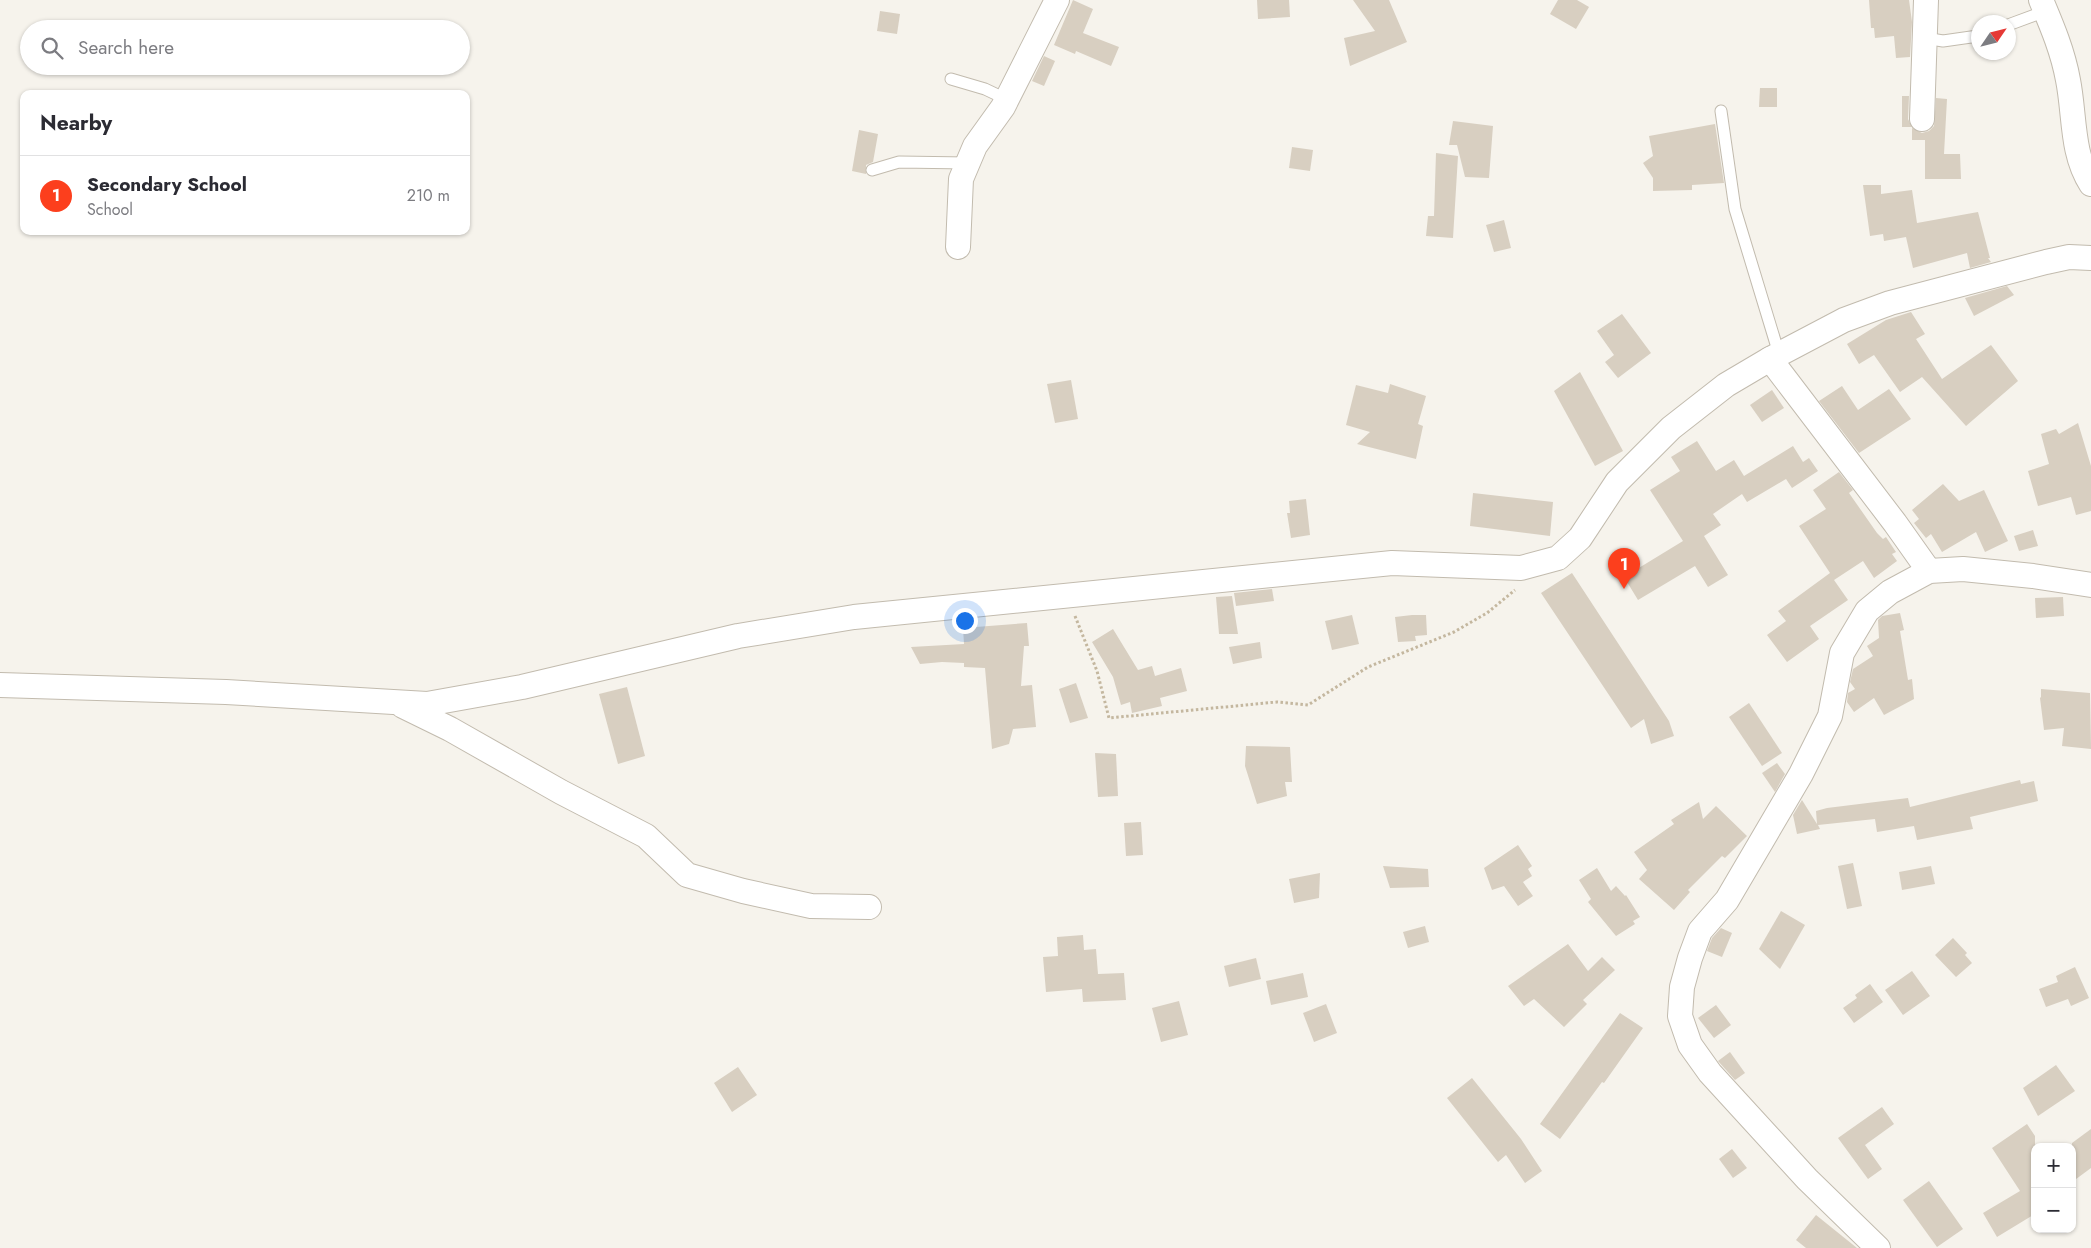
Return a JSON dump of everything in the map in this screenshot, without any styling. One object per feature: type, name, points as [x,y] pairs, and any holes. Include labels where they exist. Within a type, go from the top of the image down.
[{"type":"street","points":[[958,247],[961,179],[975,146],[1006,99],[1057,0]]},
{"type":"street","points":[[1922,118],[1926,0]]},
{"type":"street","points":[[2044,6],[2061,50],[2069,81],[2077,150],[2083,171],[2091,184]]},
{"type":"street","points":[[0,685],[226,692],[426,704],[491,693],[738,636],[844,618],[1392,563],[1521,568],[1558,558],[1580,538],[1617,482],[1671,428],[1726,385],[1774,356],[1844,320],[1890,303],[2036,264],[2069,258],[2091,258]]},
{"type":"street","points":[[1774,356],[1929,571]]},
{"type":"street","points":[[1878,1248],[1807,1179],[1710,1073],[1690,1045],[1680,1016],[1682,987],[1700,931],[1727,900],[1789,797],[1822,734],[1830,716],[1842,653],[1868,611],[1890,592],[1929,571],[1963,569],[2033,576],[2091,585]]},
{"type":"street","points":[[394,702],[450,729],[560,792],[646,836],[687,875],[743,891],[811,906],[870,907]]},
{"type":"lane","points":[[2016,21],[2044,6]]},
{"type":"lane","points":[[1925,38],[1943,41],[1971,37]]},
{"type":"lane","points":[[951,79],[985,89],[1006,99]]},
{"type":"lane","points":[[1721,111],[1736,209],[1774,356]]},
{"type":"lane","points":[[872,170],[899,162],[968,163]]},
{"type":"path","points":[[1068,597],[1097,671],[1109,718],[1277,702],[1308,705],[1368,667],[1454,632],[1487,612],[1518,588]]},
{"type":"building","points":[[1073,0],[1093,9],[1083,33],[1119,47],[1111,66],[1076,51],[1075,54],[1054,45]]},
{"type":"building","points":[[1257,0],[1289,0],[1290,17],[1258,19]]},
{"type":"building","points":[[1353,0],[1389,0],[1407,42],[1350,66],[1344,38],[1375,31]]},
{"type":"building","points":[[1558,0],[1577,0],[1589,7],[1576,29],[1550,14]]},
{"type":"building","points":[[1869,0],[1909,0],[1912,22],[1910,57],[1896,58],[1894,36],[1875,38],[1874,28],[1871,28]]},
{"type":"building","points":[[880,11],[900,14],[897,34],[877,31]]},
{"type":"building","points":[[1044,56],[1055,61],[1044,86],[1032,81]]},
{"type":"building","points":[[1760,88],[1777,88],[1777,107],[1759,107]]},
{"type":"building","points":[[1902,96],[1909,96],[1908,119],[1912,127],[1902,127]]},
{"type":"building","points":[[1936,98],[1947,99],[1944,154],[1960,154],[1961,179],[1925,179],[1925,140],[1912,140],[1912,128],[1922,133],[1929,131],[1934,126]]},
{"type":"building","points":[[1453,121],[1493,126],[1489,178],[1465,177],[1457,145],[1449,145]]},
{"type":"building","points":[[1715,124],[1724,183],[1692,185],[1692,190],[1653,191],[1653,178],[1643,163],[1653,156],[1649,136]]},
{"type":"building","points":[[859,130],[878,134],[873,162],[866,165],[866,174],[852,171]]},
{"type":"building","points":[[1292,147],[1313,150],[1310,171],[1289,168]]},
{"type":"building","points":[[1436,153],[1458,156],[1453,238],[1426,236],[1428,216],[1434,216]]},
{"type":"building","points":[[1863,185],[1881,185],[1881,194],[1912,190],[1917,223],[1978,212],[1990,258],[1988,258],[1991,262],[1970,268],[1967,253],[1913,268],[1906,237],[1884,241],[1883,234],[1870,236]]},
{"type":"building","points":[[1504,220],[1511,248],[1494,252],[1486,225]]},
{"type":"building","points":[[2007,286],[2014,295],[1974,316],[1965,298]]},
{"type":"building","points":[[1911,312],[1925,334],[1916,339],[1942,379],[1991,345],[2018,381],[1966,426],[1922,377],[1900,392],[1874,355],[1859,364],[1847,344],[1886,320]]},
{"type":"building","points":[[1622,314],[1651,353],[1618,378],[1605,362],[1614,355],[1597,331]]},
{"type":"building","points":[[1580,372],[1623,451],[1595,466],[1554,391]]},
{"type":"building","points":[[1071,380],[1078,419],[1055,423],[1047,384]]},
{"type":"building","points":[[1390,384],[1426,396],[1418,424],[1423,426],[1416,459],[1357,444],[1370,432],[1346,425],[1356,385],[1388,393]]},
{"type":"building","points":[[1842,386],[1858,410],[1889,389],[1911,419],[1859,453],[1819,401]]},
{"type":"building","points":[[1772,390],[1784,408],[1762,422],[1750,405]]},
{"type":"building","points":[[2078,423],[2091,466],[2091,511],[2076,515],[2071,497],[2038,506],[2028,471],[2049,464],[2041,434],[2056,429],[2059,434]]},
{"type":"building","points":[[1697,441],[1716,471],[1734,460],[1744,476],[1793,446],[1803,462],[1809,458],[1818,471],[1792,488],[1786,479],[1747,502],[1742,494],[1713,514],[1721,525],[1704,536],[1728,575],[1708,587],[1695,566],[1638,600],[1624,577],[1683,541],[1650,490],[1680,471],[1671,457]]},
{"type":"building","points":[[1839,472],[1853,490],[1849,493],[1877,533],[1883,539],[1886,537],[1896,552],[1892,554],[1897,561],[1874,578],[1863,561],[1834,580],[1848,600],[1810,626],[1819,639],[1787,662],[1767,635],[1786,621],[1778,611],[1830,573],[1799,526],[1826,509],[1813,490]]},
{"type":"building","points":[[1943,484],[1959,501],[1984,490],[2008,541],[1985,552],[1976,532],[1942,552],[1931,534],[1926,538],[1914,523],[1919,519],[1912,510]]},
{"type":"building","points":[[1473,493],[1553,502],[1550,536],[1470,526]]},
{"type":"building","points":[[1306,499],[1310,535],[1291,538],[1287,513],[1290,513],[1289,501]]},
{"type":"building","points":[[2033,530],[2038,546],[2019,551],[2014,536]]},
{"type":"building","points":[[1572,573],[1669,721],[1674,736],[1651,744],[1644,719],[1631,728],[1541,593]]},
{"type":"building","points":[[1272,589],[1274,601],[1236,606],[1234,593]]},
{"type":"building","points":[[1232,596],[1238,634],[1219,634],[1216,597]]},
{"type":"building","points":[[2063,597],[2064,616],[2036,618],[2035,598]]},
{"type":"building","points":[[1900,613],[1904,630],[1900,631],[1908,680],[1912,679],[1914,699],[1884,715],[1874,698],[1854,712],[1847,702],[1848,693],[1855,689],[1850,682],[1853,669],[1873,656],[1867,646],[1879,638],[1878,620],[1882,616]]},
{"type":"building","points":[[1352,615],[1359,644],[1332,650],[1325,621]]},
{"type":"building","points":[[1426,615],[1427,635],[1415,636],[1416,641],[1398,642],[1395,617]]},
{"type":"building","points":[[1027,623],[1029,646],[1024,646],[1021,686],[1032,685],[1036,727],[1013,729],[1009,744],[992,749],[985,668],[964,667],[964,663],[920,664],[911,647],[964,644],[963,628]]},
{"type":"building","points":[[1113,629],[1138,670],[1152,666],[1155,676],[1181,668],[1187,691],[1160,698],[1162,706],[1132,713],[1130,702],[1121,705],[1113,677],[1092,642]]},
{"type":"building","points":[[1260,642],[1262,658],[1233,664],[1229,647]]},
{"type":"building","points":[[1076,683],[1088,718],[1070,723],[1059,689]]},
{"type":"building","points":[[627,687],[645,756],[618,764],[599,694]]},
{"type":"building","points":[[2041,689],[2090,693],[2091,749],[2062,746],[2064,728],[2044,730],[2040,698]]},
{"type":"building","points":[[1749,703],[1782,753],[1762,766],[1729,717]]},
{"type":"building","points":[[1246,746],[1290,747],[1292,782],[1285,782],[1287,796],[1257,804],[1245,766]]},
{"type":"building","points":[[1095,753],[1116,754],[1118,796],[1098,797]]},
{"type":"building","points":[[1777,763],[1785,774],[1775,792],[1762,773]]},
{"type":"building","points":[[2020,780],[2021,784],[2034,781],[2038,801],[1970,817],[1973,829],[1917,840],[1914,826],[1877,832],[1875,819],[1818,825],[1820,829],[1797,834],[1793,815],[1802,800],[1817,824],[1816,811],[1827,808],[1908,798],[1910,807]]},
{"type":"building","points":[[1699,802],[1703,819],[1716,806],[1747,836],[1725,858],[1722,856],[1688,890],[1690,892],[1674,910],[1639,879],[1647,870],[1634,852],[1674,824],[1671,820]]},
{"type":"building","points":[[1141,822],[1143,855],[1126,856],[1124,823]]},
{"type":"building","points":[[1518,845],[1532,866],[1528,869],[1532,876],[1523,882],[1533,896],[1518,906],[1504,886],[1492,890],[1484,868]]},
{"type":"building","points":[[1853,863],[1862,906],[1847,909],[1838,866]]},
{"type":"building","points":[[1383,866],[1428,869],[1429,887],[1390,888]]},
{"type":"building","points":[[1931,866],[1935,884],[1902,890],[1899,872]]},
{"type":"building","points":[[1597,868],[1611,891],[1616,886],[1626,895],[1640,917],[1633,921],[1635,924],[1616,936],[1588,902],[1591,899],[1579,880]]},
{"type":"building","points":[[1320,873],[1319,898],[1294,903],[1289,879]]},
{"type":"building","points":[[1781,911],[1805,925],[1780,969],[1759,949]]},
{"type":"building","points":[[1425,926],[1429,942],[1408,948],[1403,932]]},
{"type":"building","points":[[1721,928],[1732,933],[1722,957],[1707,951],[1712,938]]},
{"type":"building","points":[[1083,935],[1084,950],[1096,949],[1098,974],[1124,973],[1126,1000],[1083,1002],[1082,989],[1046,992],[1043,957],[1058,956],[1057,937]]},
{"type":"building","points":[[1953,938],[1967,953],[1965,955],[1972,963],[1956,977],[1935,955]]},
{"type":"building","points":[[1568,944],[1588,971],[1602,957],[1615,970],[1583,1000],[1587,1004],[1564,1027],[1534,999],[1524,1006],[1508,986]]},
{"type":"building","points":[[1256,958],[1261,979],[1229,987],[1224,966]]},
{"type":"building","points":[[2075,967],[2089,998],[2071,1006],[2068,999],[2046,1007],[2039,989],[2058,982],[2056,976]]},
{"type":"building","points":[[1912,971],[1930,996],[1903,1015],[1885,990]]},
{"type":"building","points":[[1303,973],[1308,997],[1271,1005],[1266,981]]},
{"type":"building","points":[[1870,984],[1883,1002],[1854,1023],[1843,1008],[1857,998],[1855,995]]},
{"type":"building","points":[[1179,1001],[1188,1035],[1161,1042],[1152,1008]]},
{"type":"building","points":[[1326,1004],[1337,1033],[1314,1042],[1303,1013]]},
{"type":"building","points":[[1716,1005],[1731,1025],[1714,1038],[1698,1018]]},
{"type":"building","points":[[1620,1013],[1643,1028],[1604,1083],[1602,1082],[1560,1139],[1540,1124]]},
{"type":"building","points":[[1730,1052],[1745,1073],[1735,1080],[1718,1061]]},
{"type":"building","points":[[2056,1065],[2075,1091],[2038,1116],[2023,1088]]},
{"type":"building","points":[[738,1067],[757,1095],[732,1112],[714,1083]]},
{"type":"building","points":[[1472,1078],[1521,1139],[1542,1171],[1525,1183],[1506,1155],[1498,1162],[1447,1098]]},
{"type":"building","points":[[1882,1107],[1894,1124],[1865,1145],[1882,1169],[1868,1179],[1838,1138]]},
{"type":"building","points":[[2027,1124],[2035,1136],[2035,1143],[2031,1143],[2031,1216],[1997,1237],[1983,1213],[2020,1191],[1992,1148]]},
{"type":"building","points":[[2091,1129],[2091,1168],[2076,1179],[2076,1143],[2072,1143]]},
{"type":"building","points":[[1732,1149],[1747,1168],[1733,1178],[1719,1159]]},
{"type":"building","points":[[1929,1181],[1963,1229],[1937,1247],[1903,1200]]},
{"type":"building","points":[[1816,1215],[1857,1248],[1806,1248],[1796,1240]]},
{"type":"place","name":"Secondary School","points":[[1624,589]]}]
